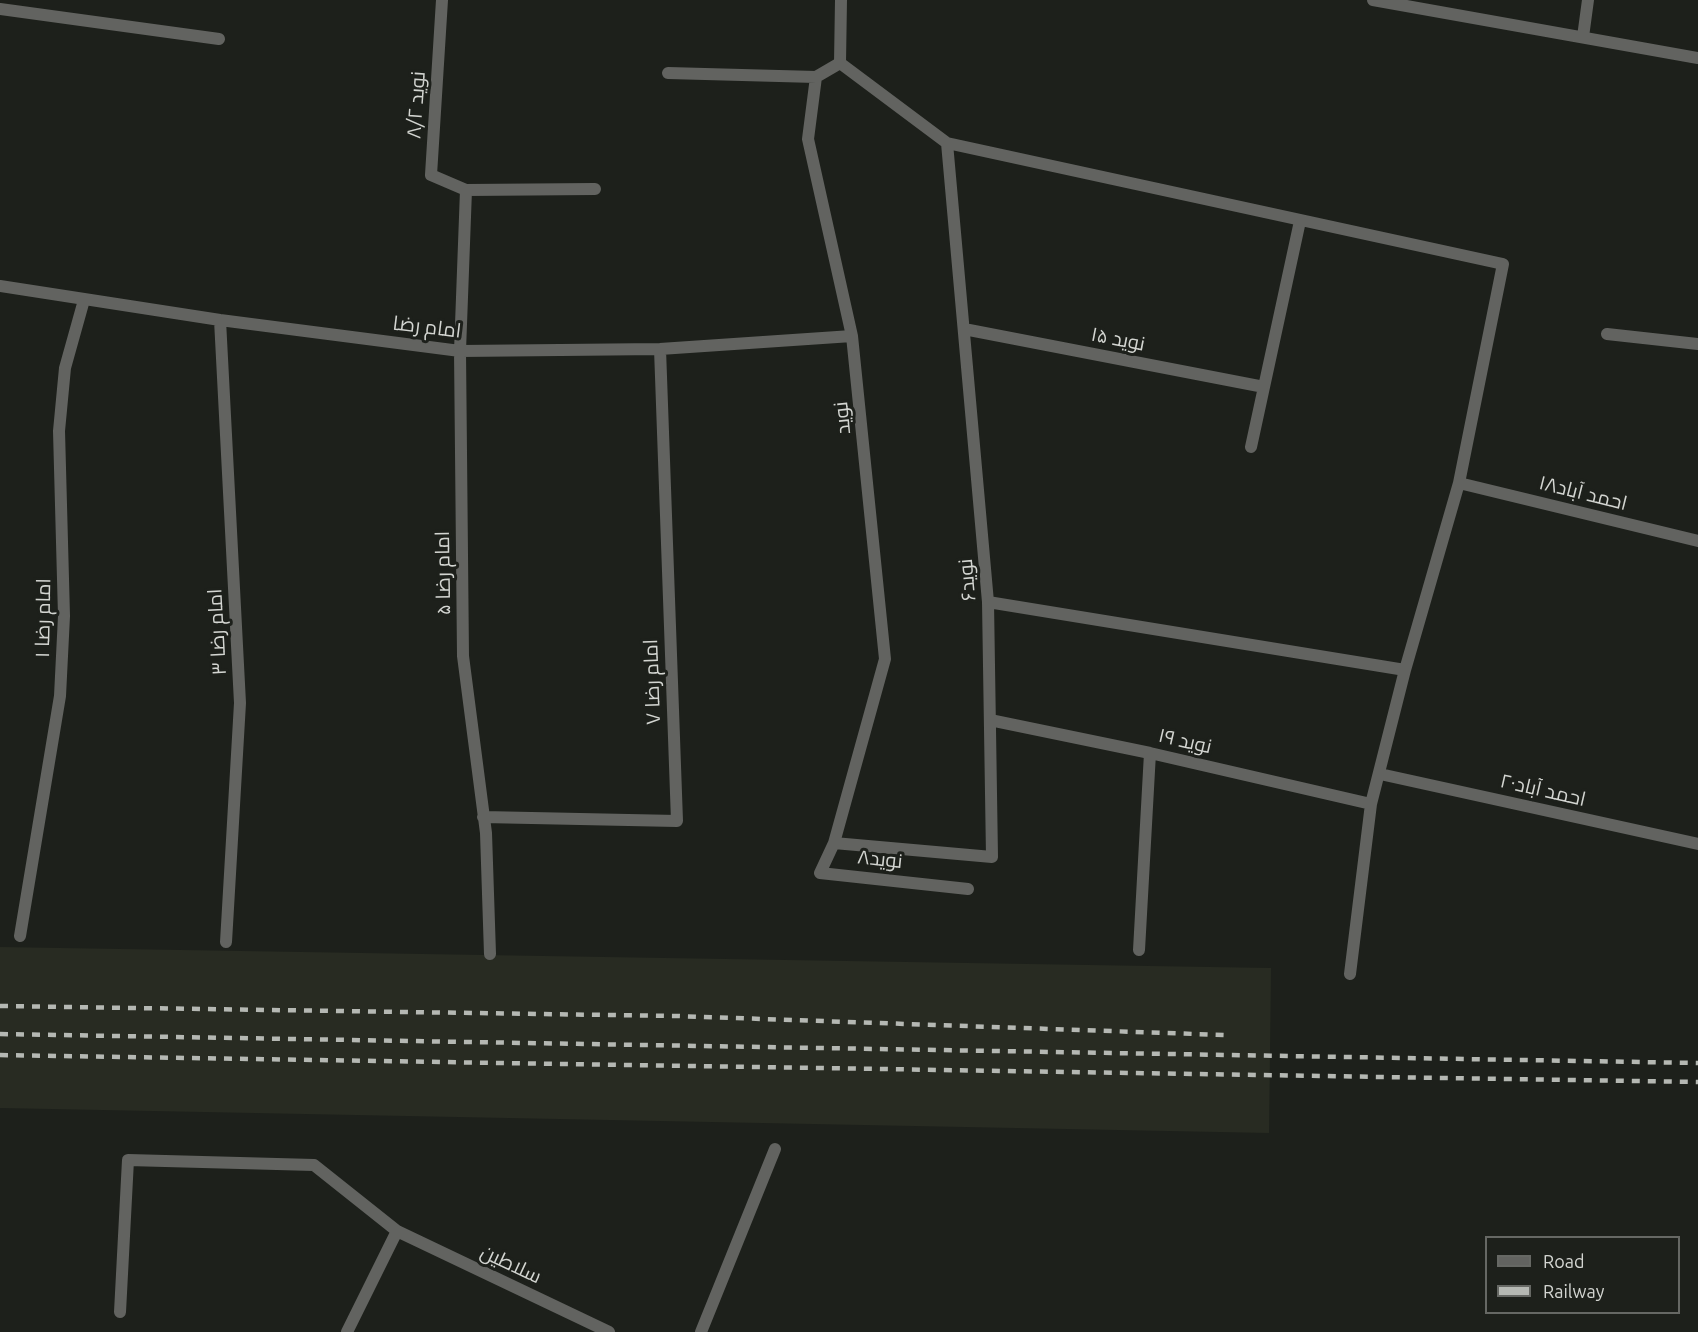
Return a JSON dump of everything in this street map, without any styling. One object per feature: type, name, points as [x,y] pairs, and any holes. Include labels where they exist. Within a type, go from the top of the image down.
[{"type":"street","name":"نوید ۸/۲","points":[[442,0],[431,175],[466,190]]},
{"type":"street","points":[[840,63],[841,0]]},
{"type":"street","points":[[1373,0],[1698,58]]},
{"type":"street","points":[[1584,38],[1588,0]]},
{"type":"street","points":[[0,9],[219,39]]},
{"type":"street","points":[[668,73],[816,77],[840,63]]},
{"type":"street","points":[[840,63],[947,143],[1503,264],[1459,483],[1371,804],[1350,974]]},
{"type":"street","name":"نوید","points":[[816,77],[808,139],[852,336],[885,659],[834,843]]},
{"type":"street","name":"نوید۶","points":[[834,843],[992,857],[988,602],[947,143]]},
{"type":"street","points":[[466,190],[595,189]]},
{"type":"street","name":"امام رضا ۵","points":[[466,190],[460,351],[463,656],[486,833],[490,954]]},
{"type":"street","points":[[1251,447],[1300,220]]},
{"type":"street","name":"امام رضا","points":[[0,286],[220,320],[460,351],[660,349],[852,336]]},
{"type":"street","name":"امام رضا ۱","points":[[20,936],[60,696],[64,616],[59,431],[65,368],[84,300]]},
{"type":"street","name":"امام رضا ۳","points":[[220,320],[240,703],[226,942]]},
{"type":"street","name":"نوید ۱۵","points":[[964,329],[1264,387]]},
{"type":"street","points":[[1607,334],[1698,344]]},
{"type":"street","name":"امام رضا ۷","points":[[483,817],[676,821],[660,349]]},
{"type":"street","name":"احمد آباد۱۸","points":[[1459,483],[1698,541]]},
{"type":"street","points":[[988,602],[1406,670]]},
{"type":"street","name":"نوید ۱۹","points":[[990,720],[1150,753],[1371,804]]},
{"type":"street","points":[[1139,950],[1150,753]]},
{"type":"street","name":"احمد آباد۲۰","points":[[1380,774],[1698,844]]},
{"type":"street","name":"نوید۸","points":[[834,843],[820,873],[968,889]]},
{"type":"street","points":[[701,1332],[776,1149]]},
{"type":"street","name":"سلاطین","points":[[120,1312],[128,1160],[314,1165],[397,1231],[609,1332]]},
{"type":"street","points":[[347,1332],[397,1231]]},
{"type":"shaded area","points":[[0,947],[1271,968],[1269,1133],[0,1108]]},
{"type":"railway","points":[[0,1006],[677,1016],[1224,1035]]},
{"type":"railway","points":[[0,1034],[1698,1063]]},
{"type":"railway","points":[[0,1055],[1698,1082]]}]
